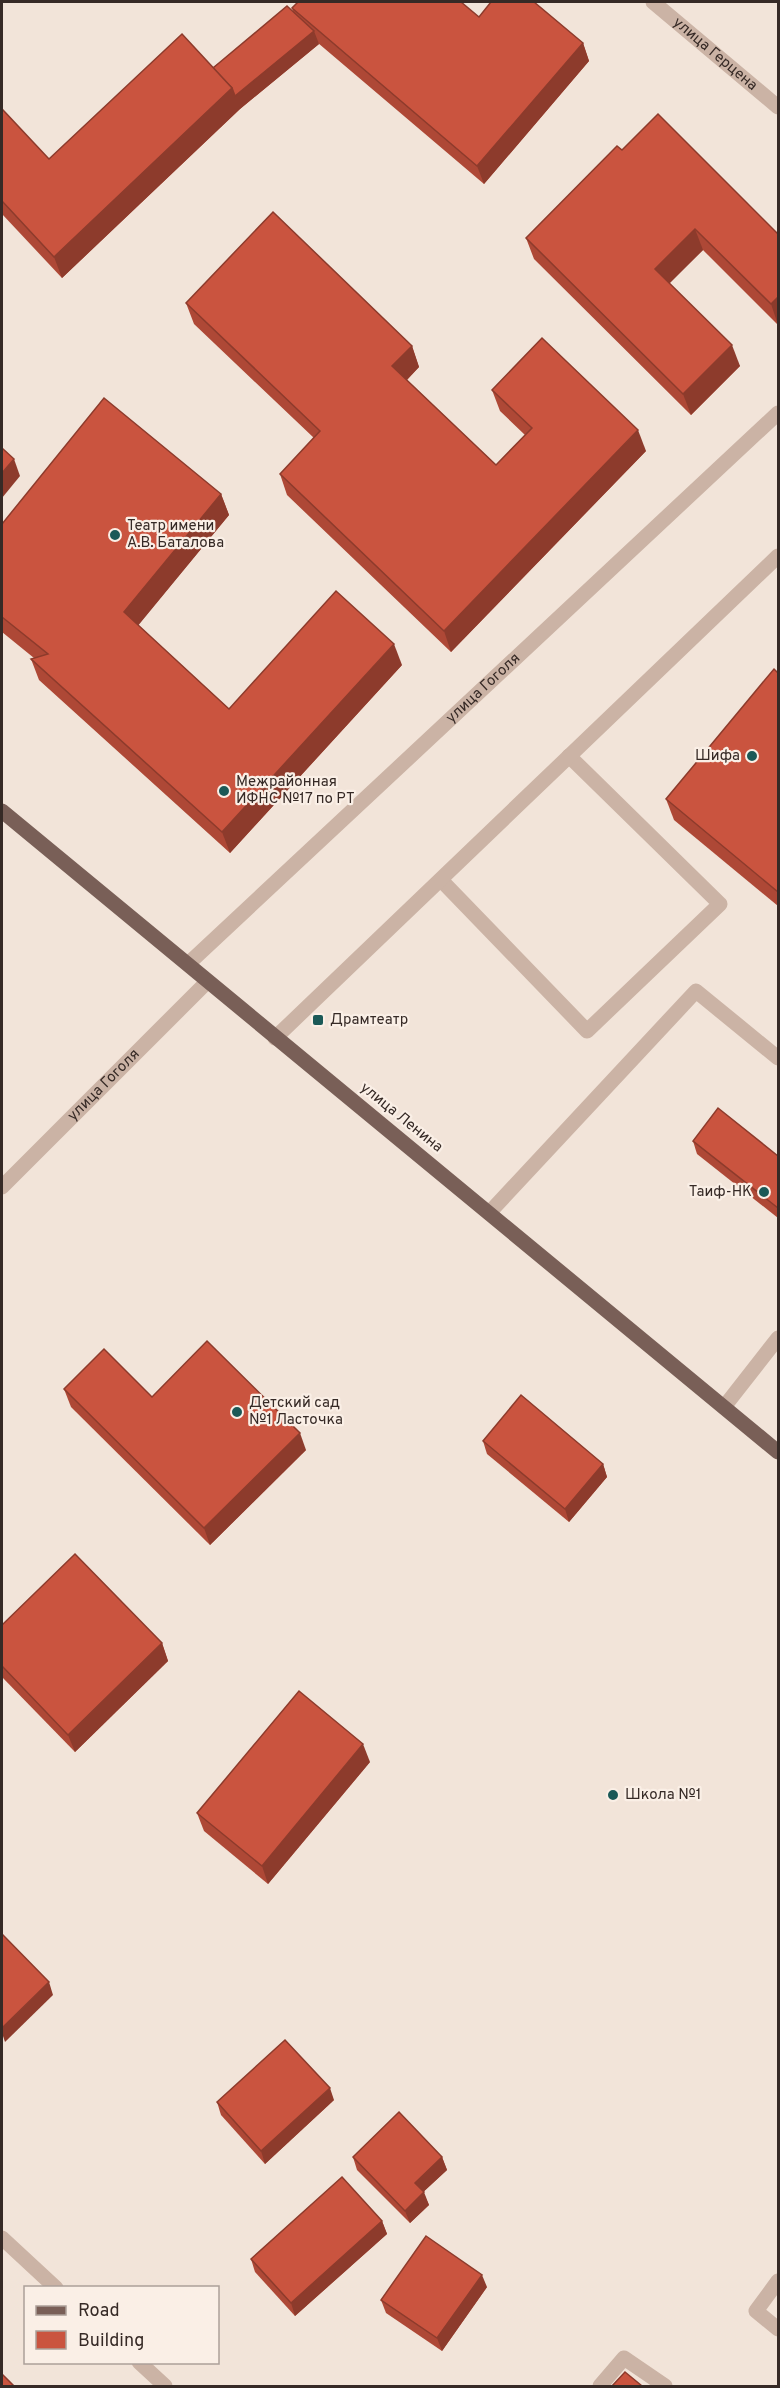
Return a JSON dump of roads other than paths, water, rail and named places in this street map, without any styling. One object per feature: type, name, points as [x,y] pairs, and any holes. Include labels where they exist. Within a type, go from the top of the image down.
[{"type":"main road","name":"улица Ленина","points":[[2,811],[778,1452]]},
{"type":"street","name":"улица Герцена","points":[[653,2],[778,107]]},
{"type":"street","name":"улица Гоголя","points":[[188,964],[778,413]]},
{"type":"street","points":[[275,1038],[778,556]]},
{"type":"street","points":[[441,880],[588,1031],[720,904],[569,756]]},
{"type":"street","name":"улица Гоголя","points":[[2,1187],[207,982]]},
{"type":"street","points":[[489,1214],[696,991],[778,1058]]},
{"type":"street","points":[[724,1407],[778,1338]]},
{"type":"street","points":[[2,2238],[54,2286]]},
{"type":"street","points":[[778,2281],[756,2311],[778,2329]]},
{"type":"street","points":[[600,2386],[624,2358],[665,2386]]},
{"type":"street","points":[[141,2364],[165,2386]]},
{"type":"place","name":"Театр имени А.В. Баталова","points":[[115,535]]},
{"type":"place","name":"Шифа","points":[[752,756]]},
{"type":"place","name":"Межрайонная ИФНС №17 по РТ","points":[[224,791]]},
{"type":"place","name":"Драмтеатр","points":[[318,1020]]},
{"type":"place","name":"Таиф-НК","points":[[764,1192]]},
{"type":"place","name":"Детский сад №1 Ласточка","points":[[237,1412]]},
{"type":"place","name":"Школа №1","points":[[613,1795]]}]
